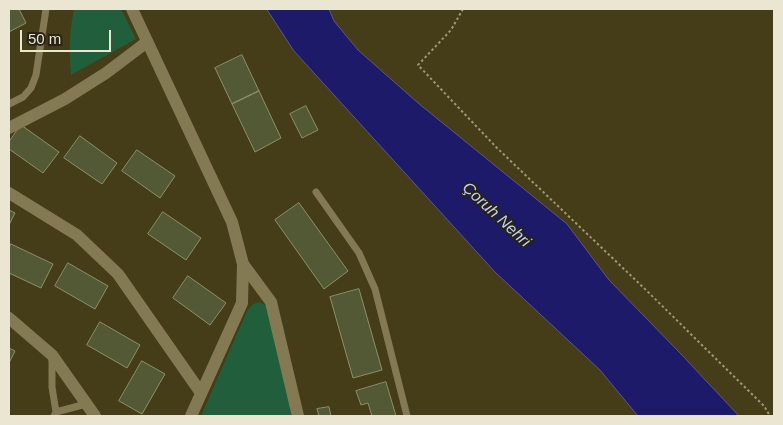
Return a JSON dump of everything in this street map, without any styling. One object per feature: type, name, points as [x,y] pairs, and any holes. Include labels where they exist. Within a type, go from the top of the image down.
[{"type":"street","points":[[132,9],[232,222],[243,264],[242,303],[191,416]]},
{"type":"street","points":[[9,128],[65,99],[106,73],[147,42]]},
{"type":"street","points":[[9,193],[77,235],[118,274],[201,393]]},
{"type":"street","points":[[243,264],[271,302],[298,416]]},
{"type":"street","points":[[9,318],[52,355],[95,416]]},
{"type":"lane","points":[[9,104],[23,97],[32,88],[36,76],[46,9]]},
{"type":"lane","points":[[316,192],[359,253],[375,289],[407,416]]},
{"type":"lane","points":[[52,355],[52,387],[55,414],[86,404]]},
{"type":"path","points":[[463,9],[451,30],[418,65],[496,146],[764,406],[770,416]]},
{"type":"green space","points":[[74,9],[121,9],[136,39],[71,75],[70,42]]},
{"type":"green space","points":[[260,302],[266,306],[294,416],[201,416],[247,311],[253,304]]},
{"type":"water","name":"Çoruh Nehri","points":[[267,9],[329,9],[334,21],[358,50],[418,103],[567,224],[609,280],[739,416],[638,416],[600,370],[495,272],[294,51]]},
{"type":"building","points":[[9,9],[19,9],[26,23],[9,32]]},
{"type":"building","points":[[242,55],[259,91],[232,104],[215,68]]},
{"type":"building","points":[[259,91],[281,138],[255,152],[232,104]]},
{"type":"building","points":[[306,106],[318,130],[302,138],[290,114]]},
{"type":"building","points":[[21,125],[59,152],[43,173],[9,149],[9,142]]},
{"type":"building","points":[[80,136],[117,163],[102,184],[64,158]]},
{"type":"building","points":[[137,150],[175,176],[160,198],[122,171]]},
{"type":"building","points":[[299,203],[348,271],[324,289],[275,220]]},
{"type":"building","points":[[9,210],[15,213],[9,225]]},
{"type":"building","points":[[163,212],[201,238],[186,260],[148,234]]},
{"type":"building","points":[[11,244],[53,264],[41,288],[9,273],[9,249]]},
{"type":"building","points":[[68,263],[108,286],[95,309],[55,286]]},
{"type":"building","points":[[188,276],[226,303],[210,325],[173,298]]},
{"type":"building","points":[[359,289],[382,370],[353,378],[330,297]]},
{"type":"building","points":[[100,322],[140,345],[127,368],[87,345]]},
{"type":"building","points":[[9,348],[15,351],[9,363]]},
{"type":"building","points":[[142,361],[165,374],[142,414],[119,401]]},
{"type":"building","points":[[386,382],[396,416],[372,416],[368,403],[361,405],[356,391]]},
{"type":"building","points":[[329,407],[331,416],[319,416],[317,409]]}]
